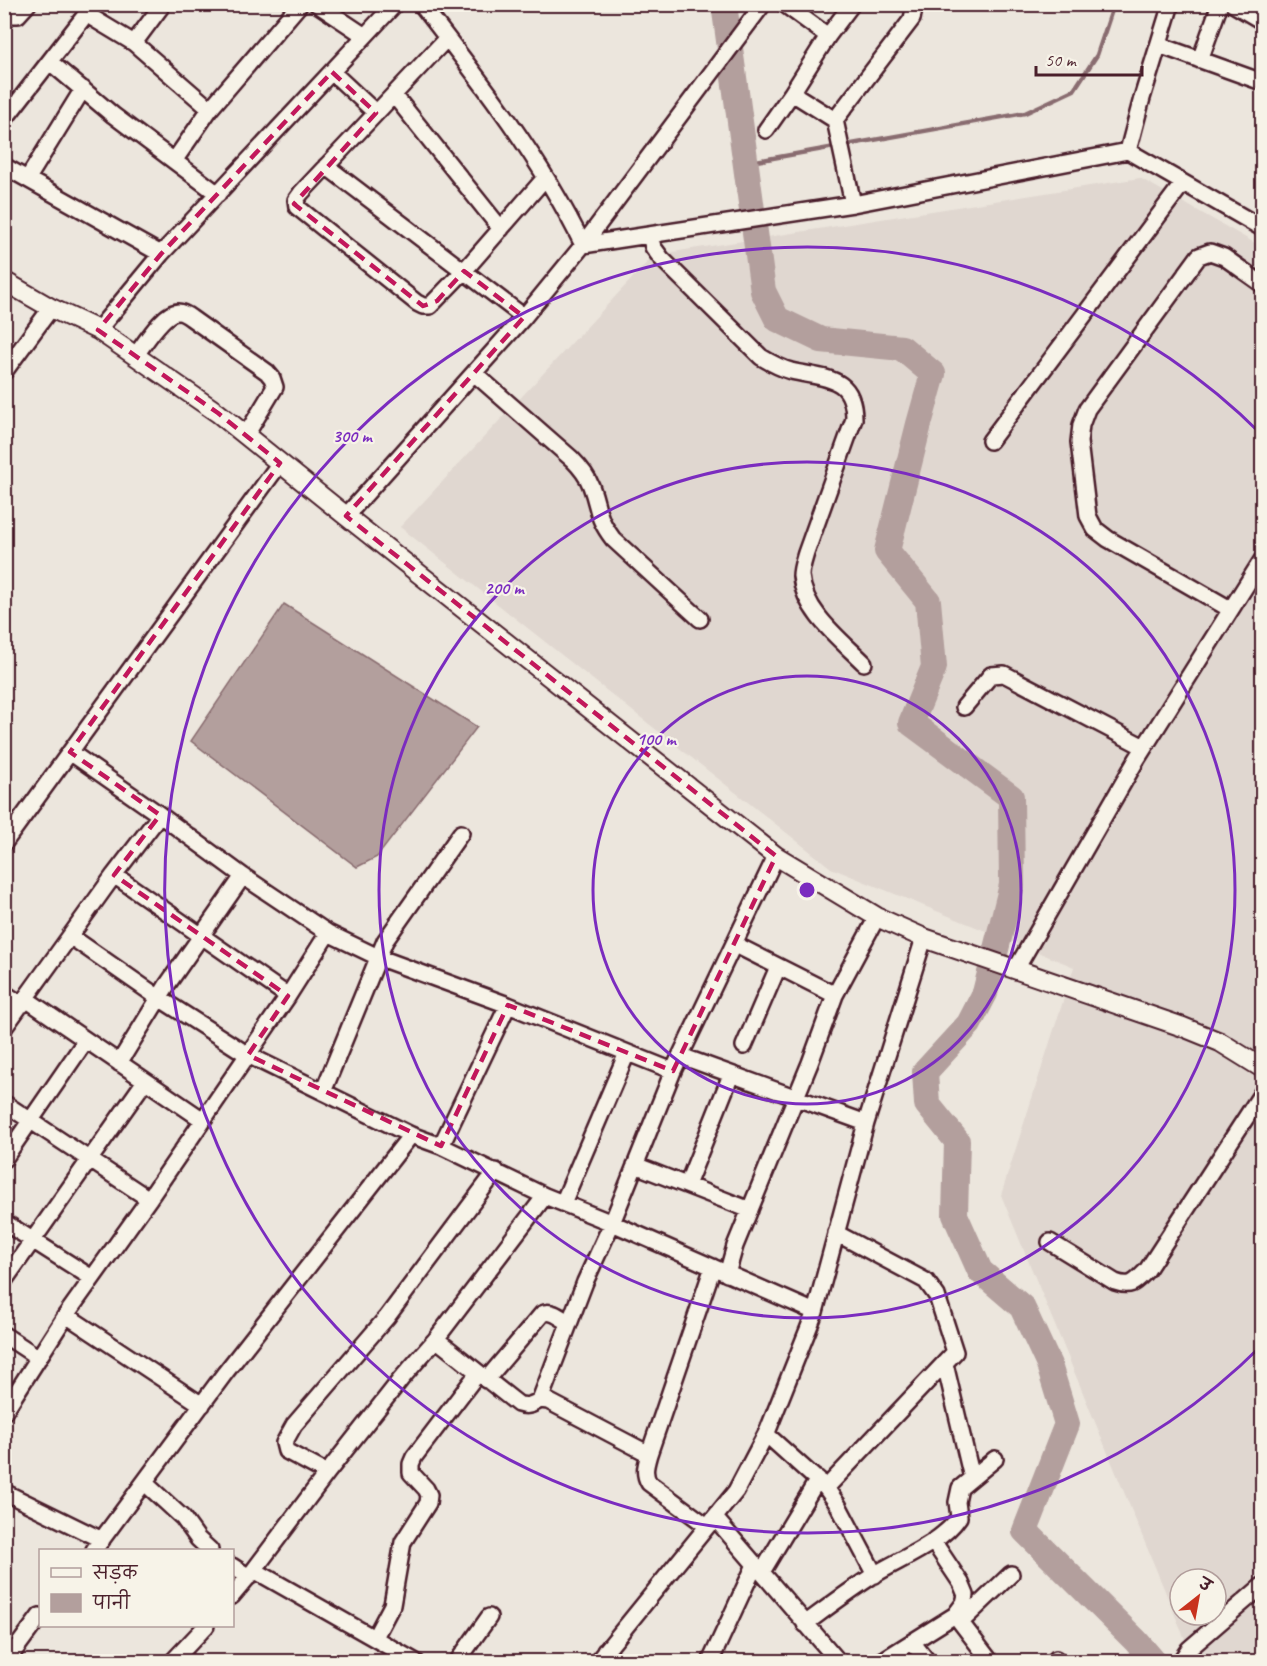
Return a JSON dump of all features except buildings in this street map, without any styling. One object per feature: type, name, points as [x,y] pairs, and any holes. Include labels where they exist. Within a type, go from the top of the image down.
[{"type":"main road","points":[[4,281],[51,308],[98,330],[218,413],[776,856],[877,917],[924,938],[1183,1027],[1220,1042],[1263,1068]]},
{"type":"street","points":[[4,15],[18,15],[28,4]]},
{"type":"street","points":[[134,43],[163,4]]},
{"type":"street","points":[[174,161],[210,109],[300,4]]},
{"type":"street","points":[[317,4],[365,36]]},
{"type":"street","points":[[98,330],[161,254],[395,4]]},
{"type":"street","points":[[421,4],[487,89],[567,212],[583,245]]},
{"type":"street","points":[[346,516],[524,317],[583,245],[763,4]]},
{"type":"street","points":[[784,4],[828,36]]},
{"type":"street","points":[[766,130],[852,4]]},
{"type":"street","points":[[836,126],[912,19],[914,9],[912,4]]},
{"type":"street","points":[[1128,152],[1171,4]]},
{"type":"street","points":[[1200,60],[1220,4]]},
{"type":"street","points":[[1233,4],[1263,21]]},
{"type":"street","points":[[4,120],[90,9],[134,43],[210,109]]},
{"type":"street","points":[[447,38],[301,193],[296,200],[297,207],[417,303],[430,306],[464,271],[545,178]]},
{"type":"street","points":[[1159,45],[1263,82]]},
{"type":"street","points":[[50,62],[218,194]]},
{"type":"street","points":[[332,72],[376,113]]},
{"type":"street","points":[[28,178],[83,89]]},
{"type":"street","points":[[792,93],[836,126],[853,204]]},
{"type":"street","points":[[394,94],[501,229]]},
{"type":"street","points":[[583,245],[853,204],[1128,152],[1263,228]]},
{"type":"street","points":[[4,166],[161,254]]},
{"type":"street","points":[[326,166],[524,317]]},
{"type":"street","points":[[990,441],[1183,183]]},
{"type":"street","points":[[650,235],[653,247],[661,258],[761,357],[783,369],[838,382],[848,390],[854,404],[854,419],[801,573],[805,594],[820,618],[864,663]]},
{"type":"street","points":[[1230,609],[1108,539],[1095,529],[1088,516],[1078,442],[1087,409],[1199,256],[1210,252],[1224,257],[1263,284]]},
{"type":"street","points":[[4,372],[51,308]]},
{"type":"street","points":[[135,356],[163,320],[180,312],[248,358],[267,372],[275,387],[246,435]]},
{"type":"street","points":[[474,373],[584,472],[592,487],[602,525],[700,619]]},
{"type":"street","points":[[4,843],[280,463]]},
{"type":"street","points":[[1009,967],[1230,609],[1263,560]]},
{"type":"street","points":[[964,707],[991,675],[1004,674],[1144,747]]},
{"type":"street","points":[[70,752],[243,876],[328,933],[380,958],[508,1005],[673,1071]]},
{"type":"street","points":[[4,1028],[160,815]]},
{"type":"street","points":[[323,1092],[380,958],[385,941],[460,833]]},
{"type":"street","points":[[540,1400],[585,1282],[612,1223],[673,1071],[776,856]]},
{"type":"street","points":[[114,875],[288,996]]},
{"type":"street","points":[[119,1062],[159,998],[243,876]]},
{"type":"street","points":[[839,1662],[758,1568],[711,1522],[649,1483],[645,1477],[645,1469],[720,1270],[735,1246],[796,1098],[835,995],[877,917]]},
{"type":"street","points":[[4,1412],[66,1315],[248,1055],[328,933]]},
{"type":"street","points":[[70,936],[159,998],[248,1055],[411,1135],[496,1171],[545,1196],[815,1312]]},
{"type":"street","points":[[606,1658],[736,1491],[766,1434],[815,1312],[866,1123],[924,938]]},
{"type":"street","points":[[734,944],[835,995]]},
{"type":"street","points":[[744,1046],[778,967]]},
{"type":"street","points":[[4,993],[24,1002],[86,1040],[203,1120]]},
{"type":"street","points":[[441,1146],[508,1005]]},
{"type":"street","points":[[4,1159],[86,1040]]},
{"type":"street","points":[[563,1203],[627,1053]]},
{"type":"street","points":[[681,1056],[866,1123]]},
{"type":"street","points":[[687,1185],[731,1074]]},
{"type":"street","points":[[4,1281],[145,1081]]},
{"type":"street","points":[[1050,1242],[1115,1282],[1126,1286],[1134,1283],[1147,1270],[1263,1093]]},
{"type":"street","points":[[4,1103],[149,1199]]},
{"type":"street","points":[[4,1492],[98,1545],[411,1135]]},
{"type":"street","points":[[635,1165],[750,1210]]},
{"type":"street","points":[[327,1473],[286,1451],[284,1443],[286,1437],[387,1317],[496,1171]]},
{"type":"street","points":[[234,1594],[401,1379],[436,1339],[545,1196]]},
{"type":"street","points":[[4,1222],[92,1278]]},
{"type":"street","points":[[710,1662],[758,1568],[822,1484],[945,1365],[955,1352],[932,1288],[926,1281],[836,1233]]},
{"type":"street","points":[[375,1637],[392,1605],[403,1542],[428,1503],[429,1495],[426,1489],[411,1473],[414,1456],[482,1376],[542,1314],[554,1313],[569,1323]]},
{"type":"street","points":[[66,1315],[202,1406]]},
{"type":"street","points":[[4,1335],[39,1358]]},
{"type":"street","points":[[436,1339],[518,1404],[530,1406],[540,1400],[549,1401],[649,1454]]},
{"type":"street","points":[[945,1365],[972,1478]]},
{"type":"street","points":[[766,1434],[822,1484],[838,1505],[874,1575]]},
{"type":"street","points":[[805,1624],[874,1575],[933,1541],[955,1524],[959,1517],[957,1494],[960,1488],[995,1459]]},
{"type":"street","points":[[145,1483],[183,1518],[208,1549]]},
{"type":"street","points":[[933,1541],[962,1583],[966,1595],[958,1619]]},
{"type":"street","points":[[234,1567],[251,1573],[375,1637],[416,1662]]},
{"type":"street","points":[[880,1662],[912,1642],[958,1619],[1011,1574]]},
{"type":"street","points":[[1180,1662],[1189,1649],[1263,1586]]},
{"type":"street","points":[[6,1662],[39,1617]]},
{"type":"street","points":[[458,1662],[489,1617]]},
{"type":"street","points":[[958,1619],[992,1662]]},
{"type":"street","points":[[172,1662],[205,1627]]},
{"type":"street","points":[[912,1642],[928,1662]]},
{"type":"highlighted area","points":[[332,72],[376,113],[294,204],[423,306],[437,301],[464,271],[524,317],[346,516],[776,856],[673,1071],[508,1005],[441,1146],[248,1055],[288,996],[114,875],[160,815],[70,752],[280,463],[218,413],[98,330],[161,254]]},
{"type":"shaded area","points":[[1140,178],[1262,247],[1262,1661],[1194,1661],[1180,1627],[1228,1627],[1228,1567],[1168,1567],[1168,1598],[1001,1195],[1074,967],[831,868],[400,527],[654,255]]},
{"type":"water","points":[[284,604],[477,727],[377,857],[357,867],[191,741]]},
{"type":"waterway","points":[[724,4],[763,291],[777,319],[821,340],[902,348],[933,374],[887,551],[928,601],[934,667],[911,723],[1011,797],[1012,885],[985,993],[969,1024],[925,1072],[927,1104],[957,1141],[955,1215],[980,1271],[1022,1307],[1049,1365],[1067,1424],[1025,1531],[1136,1641],[1154,1662]]},
{"type":"waterway","points":[[745,163],[1025,113],[1074,90],[1097,55],[1114,4]]}]
